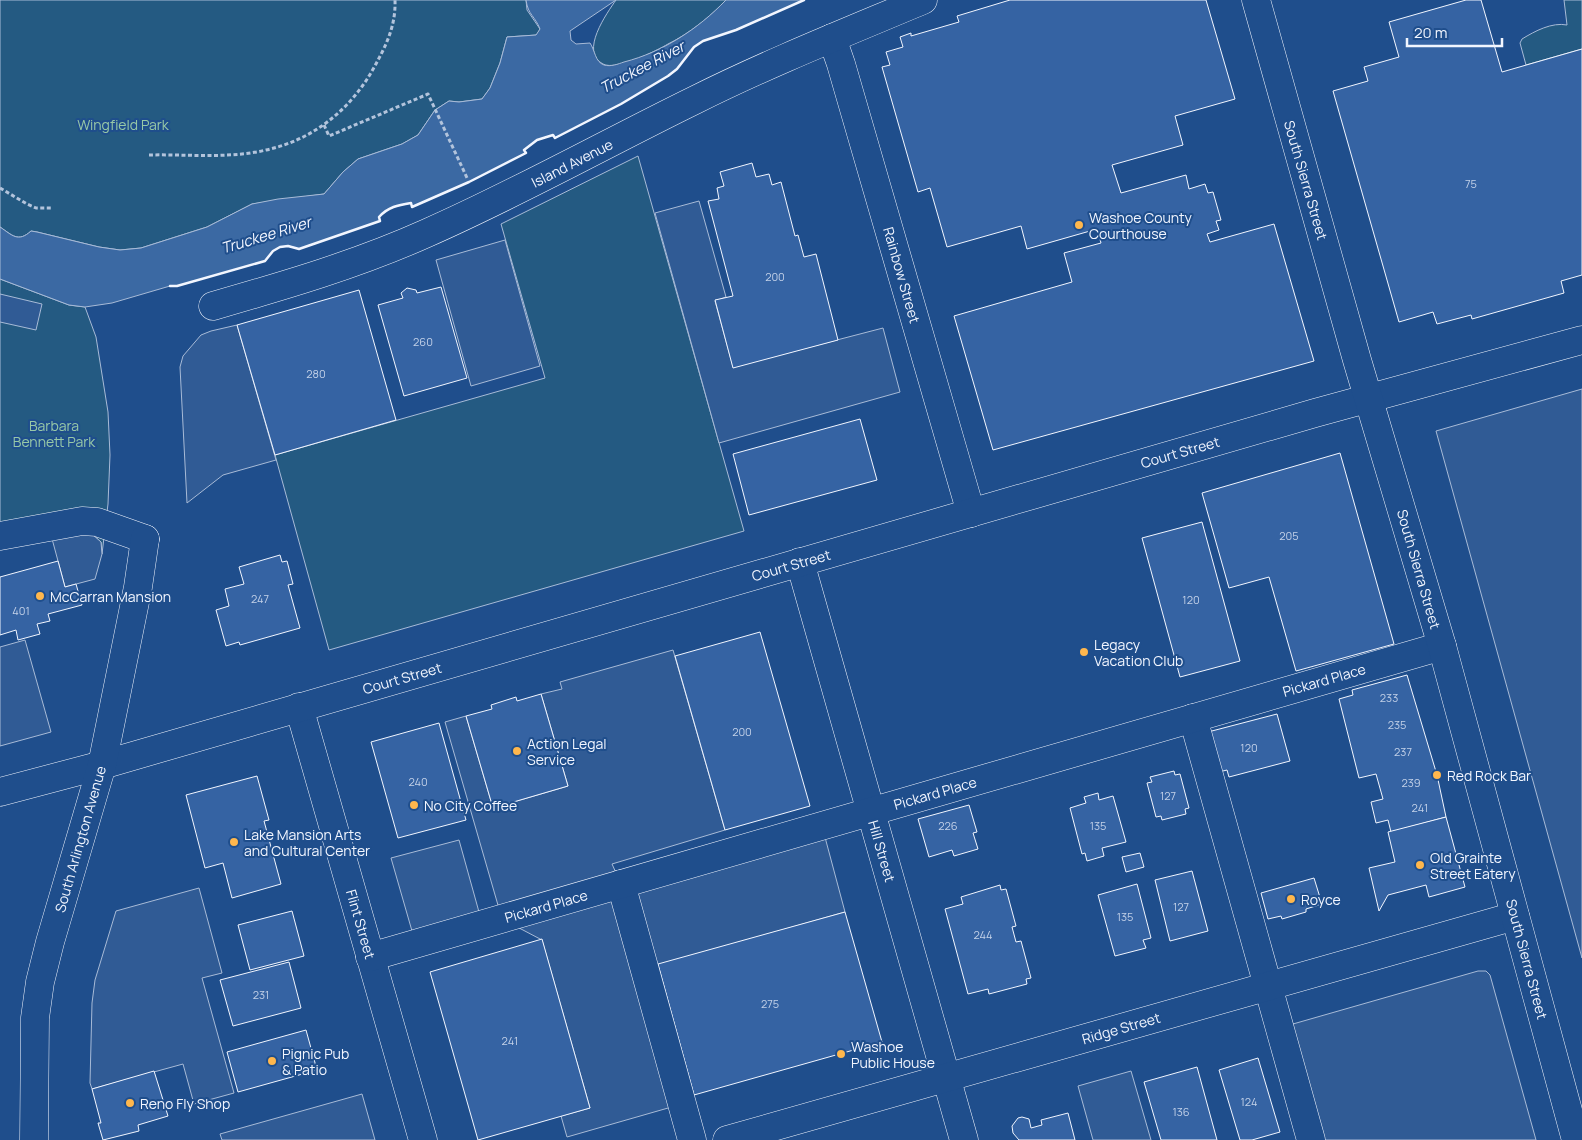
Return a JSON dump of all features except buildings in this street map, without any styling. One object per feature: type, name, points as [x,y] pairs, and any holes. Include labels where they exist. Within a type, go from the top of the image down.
[{"type":"street","name":"Island Avenue","points":[[213,306],[321,274],[426,234],[518,191],[696,99],[832,38],[923,0]]},
{"type":"street","name":"South Sierra Street","points":[[1256,0],[1357,360],[1442,646],[1576,1140]]},
{"type":"street","name":"Rainbow Street","points":[[832,38],[847,83],[971,513]]},
{"type":"street","name":"Court Street","points":[[0,792],[102,765],[800,562],[1582,340]]},
{"type":"street","name":"South Arlington Avenue","points":[[0,536],[82,521],[97,522],[144,539],[138,587],[102,765],[40,982],[36,1018],[34,1140]]},
{"type":"street","name":"Hill Street","points":[[800,562],[964,1140]]},
{"type":"street","name":"Pickard Place","points":[[370,957],[1442,646]]},
{"type":"street","name":"Flint Street","points":[[299,708],[423,1140]]},
{"type":"street","points":[[1193,718],[1311,1140]]},
{"type":"street","points":[[621,884],[692,1140]]},
{"type":"street","name":"Ridge Street","points":[[726,1140],[1516,916]]},
{"type":"path","points":[[149,155],[237,154],[266,150],[288,144],[324,125],[333,119],[365,83],[378,61],[394,24],[395,0]]},
{"type":"path","points":[[324,125],[329,136],[428,94],[469,182]]},
{"type":"path","points":[[0,188],[36,208],[52,208]]},
{"type":"green space","name":"Wingfield Park","points":[[0,0],[526,0],[527,10],[540,29],[537,35],[507,37],[500,63],[490,88],[482,99],[459,102],[449,101],[435,110],[418,135],[402,144],[358,159],[343,172],[324,194],[252,204],[207,227],[141,248],[120,250],[31,231],[19,237],[0,227]]},
{"type":"green space","points":[[616,0],[726,0],[699,25],[676,40],[626,63],[609,65],[603,64],[596,58],[594,42],[597,32]]},
{"type":"green space","points":[[1564,0],[1582,0],[1582,49],[1526,65],[1520,43],[1522,39],[1550,26],[1567,25]]},
{"type":"green space","points":[[638,156],[744,531],[329,650],[275,455],[545,378],[501,224]]},
{"type":"green space","name":"Barbara Bennett Park","points":[[0,279],[69,305],[85,307],[96,337],[108,412],[110,455],[108,504],[102,554],[101,542],[92,534],[0,545]]},
{"type":"shaded area","points":[[699,201],[726,297],[715,301],[733,367],[883,328],[900,392],[719,443],[655,213]]},
{"type":"shaded area","points":[[505,240],[540,366],[471,386],[436,260]]},
{"type":"shaded area","points":[[0,294],[42,304],[36,330],[0,322]]},
{"type":"shaded area","points":[[237,325],[276,460],[223,475],[187,503],[180,367],[183,356],[201,335]]},
{"type":"shaded area","points":[[1582,389],[1582,958],[1436,431]]},
{"type":"shaded area","points":[[92,534],[101,542],[102,554],[95,579],[65,587],[51,535]]},
{"type":"shaded area","points":[[25,640],[51,732],[0,746],[0,647]]},
{"type":"shaded area","points":[[673,650],[725,830],[612,864],[621,884],[822,826],[845,912],[645,969],[682,1104],[567,1137],[561,1116],[590,1108],[542,940],[502,919],[445,722],[466,716],[493,808],[568,786],[541,694],[562,689],[560,682]]},
{"type":"shaded area","points":[[459,840],[479,912],[412,931],[391,858]]},
{"type":"shaded area","points":[[199,888],[222,973],[202,978],[234,1093],[194,1104],[183,1064],[92,1089],[90,1083],[92,1003],[95,980],[116,911]]},
{"type":"shaded area","points":[[1478,971],[1486,971],[1490,975],[1536,1140],[1311,1140],[1279,1028]]},
{"type":"shaded area","points":[[1131,1071],[1151,1140],[1093,1140],[1078,1086]]},
{"type":"shaded area","points":[[362,1094],[375,1140],[222,1140],[220,1134]]},
{"type":"water","name":"Truckee River","points":[[526,0],[616,0],[570,31],[571,40],[576,44],[590,43],[597,59],[604,65],[609,66],[638,58],[666,46],[704,21],[726,0],[804,0],[736,30],[703,41],[694,47],[677,69],[668,76],[621,104],[555,138],[553,135],[537,140],[524,150],[526,153],[469,182],[412,207],[411,203],[393,207],[379,217],[380,221],[299,249],[289,246],[280,247],[273,251],[265,261],[112,303],[85,307],[69,305],[0,279],[0,227],[15,237],[22,237],[31,231],[99,247],[120,250],[141,248],[207,227],[252,204],[324,194],[343,172],[358,159],[402,144],[418,135],[435,110],[449,101],[459,102],[482,99],[490,88],[500,63],[507,37],[536,35],[540,29],[528,9]]},
{"type":"wall","points":[[170,286],[177,286],[265,261],[273,251],[280,247],[288,246],[299,249],[380,221],[379,217],[394,207],[411,203],[412,207],[469,182],[526,153],[524,150],[537,140],[553,135],[555,138],[621,104],[668,76],[677,69],[694,47],[703,41],[736,30],[804,0]]},
{"type":"place","name":"Washoe County Courthouse","points":[[1079,225]]},
{"type":"place","name":"McCarran Mansion","points":[[40,596]]},
{"type":"place","name":"Legacy Vacation Club","points":[[1084,652]]},
{"type":"place","name":"Action Legal Service","points":[[517,751]]},
{"type":"place","name":"Red Rock Bar","points":[[1437,775]]},
{"type":"place","name":"No City Coffee","points":[[414,805]]},
{"type":"place","name":"Lake Mansion Arts and Cultural Center","points":[[234,842]]},
{"type":"place","name":"Old Grainte Street Eatery","points":[[1420,865]]},
{"type":"place","name":"Royce","points":[[1291,899]]},
{"type":"place","name":"Washoe Public House","points":[[841,1054]]},
{"type":"place","name":"Pignic Pub & Patio","points":[[272,1061]]},
{"type":"place","name":"Reno Fly Shop","points":[[130,1103]]}]
